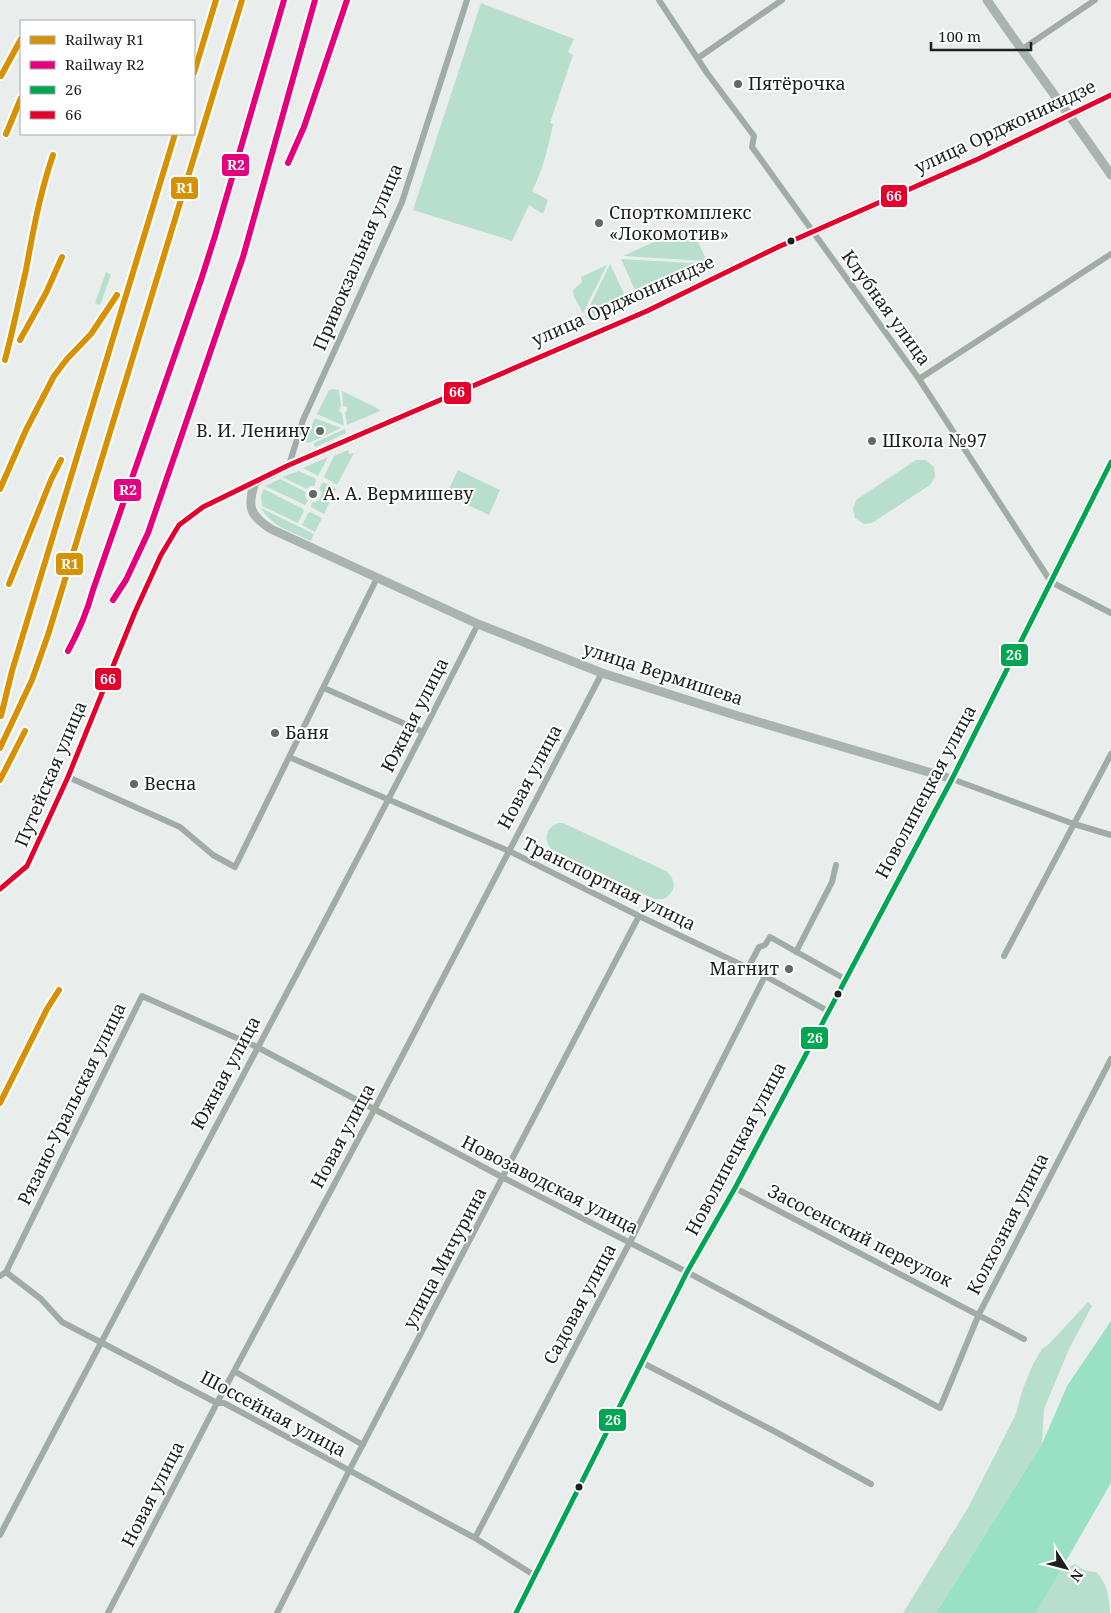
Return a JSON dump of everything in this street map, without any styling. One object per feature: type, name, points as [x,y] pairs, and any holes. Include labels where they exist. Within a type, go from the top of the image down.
[{"type":"street","name":"Привокзальная улица","points":[[289,466],[303,420],[402,202],[467,0]]},
{"type":"street","name":"Клубная улица","points":[[659,0],[754,136],[752,147],[919,379],[1051,582],[1111,613]]},
{"type":"street","points":[[698,58],[782,0]]},
{"type":"street","points":[[987,0],[1111,175]]},
{"type":"street","points":[[1022,50],[1095,0]]},
{"type":"street","name":"улица Орджоникидзе","points":[[255,482],[647,311],[778,247],[978,160],[1111,95]]},
{"type":"street","points":[[919,379],[1111,254]]},
{"type":"street","name":"Новолипецкая улица","points":[[516,1613],[687,1272],[735,1188],[952,779],[1111,462]]},
{"type":"street","name":"Путейская улица","points":[[0,889],[27,866],[68,776],[135,612],[161,555],[179,526],[203,507],[255,482]]},
{"type":"street","name":"улица Вермишева","points":[[255,482],[249,498],[253,513],[260,522],[271,529],[478,624],[602,673],[748,719],[952,779],[1074,824],[1111,835]]},
{"type":"street","points":[[68,776],[180,827],[213,855],[236,867],[377,578]]},
{"type":"street","name":"Южная улица","points":[[0,1535],[389,800],[478,624]]},
{"type":"street","name":"Новая улица","points":[[108,1613],[217,1402],[374,1110],[602,673]]},
{"type":"street","points":[[324,688],[423,732]]},
{"type":"street","points":[[1004,956],[1111,754]]},
{"type":"street","name":"Транспортная улица","points":[[289,757],[509,851],[765,976],[828,1011]]},
{"type":"street","points":[[796,952],[832,882],[836,865]]},
{"type":"street","name":"улица Мичурина","points":[[277,1613],[349,1471],[504,1178],[639,916]]},
{"type":"street","points":[[748,968],[758,947],[765,945],[770,938],[845,979]]},
{"type":"street","name":"Садовая улица","points":[[475,1538],[630,1242],[765,976]]},
{"type":"street","name":"Новозаводская улица","points":[[142,996],[257,1047],[374,1110],[687,1272],[940,1408]]},
{"type":"street","name":"Рязано-Уральская улица","points":[[3,1274],[142,996]]},
{"type":"street","name":"Колхозная улица","points":[[940,1408],[979,1314],[1111,1059]]},
{"type":"street","name":"Засосенский переулок","points":[[735,1188],[1024,1339]]},
{"type":"street","name":"Шоссейная улица","points":[[3,1274],[41,1299],[62,1322],[217,1402],[224,1403],[475,1538],[534,1575]]},
{"type":"street","points":[[641,1362],[872,1484]]},
{"type":"street","points":[[234,1371],[363,1445]]},
{"type":"shaded area","points":[[481,3],[574,39],[568,52],[573,55],[550,123],[553,124],[545,159],[532,191],[548,200],[543,214],[529,205],[512,241],[413,210]]},
{"type":"shaded area","points":[[685,228],[693,231],[707,261],[623,256]]},
{"type":"shaded area","points":[[621,259],[707,264],[638,297]]},
{"type":"shaded area","points":[[610,264],[628,302],[590,321],[585,316]]},
{"type":"shaded area","points":[[607,265],[583,313],[574,297],[573,290],[582,282],[581,277]]},
{"type":"shaded area","points":[[106,272],[111,275],[100,305],[95,303]]},
{"type":"shaded area","points":[[329,390],[339,390],[341,406],[339,411],[342,413],[344,426],[317,414]]},
{"type":"shaded area","points":[[342,391],[380,411],[347,425],[345,412],[347,407],[343,406]]},
{"type":"shaded area","points":[[315,418],[341,428],[309,443],[306,442],[305,438]]},
{"type":"shaded area","points":[[345,429],[346,433],[316,447],[314,446],[314,443]]},
{"type":"shaded area","points":[[348,450],[349,454],[354,453],[337,485],[324,477],[334,456]]},
{"type":"shaded area","points":[[328,457],[318,476],[303,468]]},
{"type":"shaded area","points":[[916,460],[926,460],[934,467],[935,477],[930,485],[872,523],[864,524],[855,518],[853,509],[856,500]]},
{"type":"shaded area","points":[[458,470],[500,490],[489,515],[446,495]]},
{"type":"shaded area","points":[[299,471],[316,479],[315,486],[310,486],[307,489],[282,477]]},
{"type":"shaded area","points":[[280,479],[306,492],[305,496],[308,501],[305,505],[265,486]]},
{"type":"shaded area","points":[[323,482],[336,489],[324,514],[311,507],[312,503],[319,500],[322,493],[319,488]]},
{"type":"shaded area","points":[[264,489],[303,509],[304,511],[298,523],[262,506],[261,496]]},
{"type":"shaded area","points":[[261,508],[314,534],[311,541],[276,524]]},
{"type":"shaded area","points":[[310,512],[322,518],[315,532],[302,525]]},
{"type":"shaded area","points":[[558,823],[563,823],[666,871],[670,874],[674,886],[671,893],[664,899],[654,899],[551,849],[547,841],[547,834]]},
{"type":"shaded area","points":[[1088,1302],[1092,1306],[1070,1347],[1044,1409],[1042,1444],[936,1613],[903,1613],[969,1506],[1016,1414],[1022,1391],[1033,1364],[1042,1349],[1049,1344]]},
{"type":"shaded area","points":[[1111,1321],[1111,1483],[1036,1613],[936,1613],[1042,1444],[1067,1386]]},
{"type":"shaded area","points":[[1075,1564],[1086,1571],[1096,1572],[1103,1581],[1107,1591],[1110,1613],[1036,1613],[1060,1571]]},
{"type":"rail line","name":"R1","points":[[195,70],[216,0]]},
{"type":"rail line","name":"R1","points":[[0,748],[32,680],[48,635],[242,0]]},
{"type":"rail line","name":"R2","points":[[68,651],[85,614],[201,280],[284,0]]},
{"type":"rail line","name":"R2","points":[[113,600],[126,580],[148,533],[243,257],[315,0]]},
{"type":"rail line","name":"R2","points":[[288,163],[304,127],[347,0]]},
{"type":"rail line","name":"R1","points":[[1,76],[20,41]]},
{"type":"rail line","name":"R1","points":[[6,134],[20,100]]},
{"type":"rail line","name":"R1","points":[[1,716],[12,671],[175,135]]},
{"type":"rail line","name":"R1","points":[[5,360],[34,226],[53,155]]},
{"type":"rail line","name":"R1","points":[[20,340],[46,293],[62,257]]},
{"type":"rail line","name":"R1","points":[[0,489],[26,430],[54,376],[91,334],[117,295]]},
{"type":"rail line","name":"R1","points":[[9,584],[61,460]]},
{"type":"rail line","name":"R1","points":[[0,780],[25,731]]},
{"type":"rail line","name":"R1","points":[[0,1103],[47,1009],[59,990]]},
{"type":"transit line","name":"66","points":[[0,889],[27,866],[68,777],[135,612],[161,555],[179,525],[203,507],[289,465],[647,311],[778,247],[978,159],[1111,95]]},
{"type":"transit line","name":"26","points":[[516,1613],[687,1272],[735,1188],[952,779],[1111,462]]},
{"type":"place","name":"Пятёрочка","points":[[738,84]]},
{"type":"place","name":"Спорткомплекс «Локомотив»","points":[[599,223]]},
{"type":"place","name":"В. И. Ленину","points":[[320,431]]},
{"type":"place","name":"Школа №97","points":[[872,441]]},
{"type":"place","name":"А. А. Вермишеву","points":[[313,494]]},
{"type":"place","name":"Баня","points":[[275,733]]},
{"type":"place","name":"Весна","points":[[134,784]]},
{"type":"place","name":"Магнит","points":[[789,969]]}]
